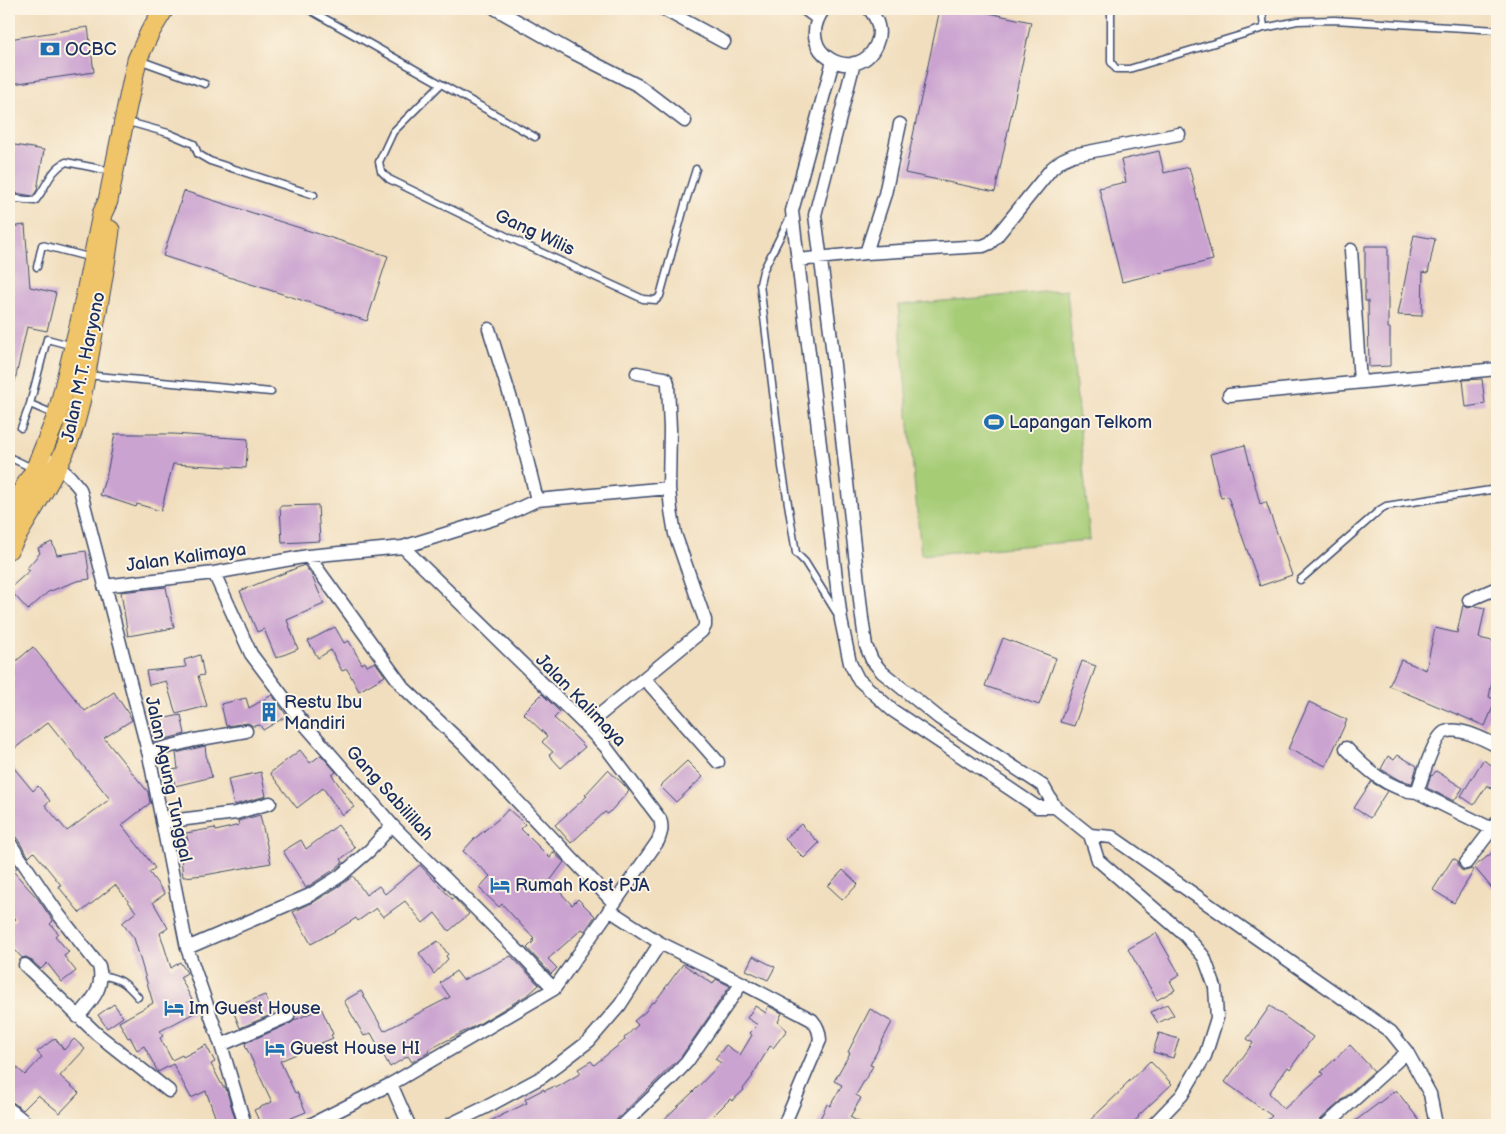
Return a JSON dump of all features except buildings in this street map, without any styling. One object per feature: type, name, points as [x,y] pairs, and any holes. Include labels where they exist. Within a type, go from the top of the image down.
[{"type":"main road","name":"Jalan M.T. Haryono","points":[[9,514],[38,462],[57,416],[102,214],[108,201],[115,172],[124,120],[138,60],[150,32],[164,9]]},
{"type":"main road","name":"Jalan M.T. Haryono","points":[[9,549],[57,466],[66,448],[74,422],[85,375],[106,258],[112,216],[108,201]]},
{"type":"street","points":[[496,9],[570,51],[639,86],[685,121]]},
{"type":"street","points":[[663,9],[724,42]]},
{"type":"street","points":[[805,9],[821,14],[814,31],[816,43],[823,54],[833,61],[844,64],[865,59],[873,51],[878,40],[879,28],[876,17],[869,9]]},
{"type":"street","points":[[833,61],[792,211],[841,620],[850,663],[858,679],[892,710],[1037,807],[1055,807]]},
{"type":"street","points":[[854,63],[816,215],[862,618],[866,646],[872,660],[882,672],[939,718],[1044,786],[1055,807],[1090,835],[1112,837],[1391,1032],[1407,1052],[1430,1094],[1436,1125]]},
{"type":"street","points":[[866,253],[885,194],[900,124]]},
{"type":"street","points":[[798,260],[866,253],[983,246],[990,243],[996,237],[1052,168],[1062,160],[1073,155],[1180,134]]},
{"type":"street","points":[[792,211],[816,215]]},
{"type":"street","points":[[1351,250],[1360,382]]},
{"type":"street","points":[[489,330],[516,415],[537,500]]},
{"type":"street","points":[[1228,395],[1497,369]]},
{"type":"street","points":[[586,726],[645,679],[702,631],[705,626],[705,620],[675,534],[669,488],[670,429],[667,380],[636,373]]},
{"type":"street","name":"Jalan Agung Tunggal","points":[[38,462],[57,466],[74,481],[80,490],[148,752],[187,948],[245,1125]]},
{"type":"street","points":[[403,547],[503,516],[537,500],[669,488]]},
{"type":"street","name":"Jalan Kalimaya","points":[[104,586],[214,573],[308,556],[403,547],[605,746],[660,819],[662,825],[658,841],[554,989],[391,1084],[310,1125]]},
{"type":"street","points":[[308,556],[403,687],[464,745],[612,906],[660,943],[812,1020],[819,1032],[820,1040],[784,1125]]},
{"type":"street","name":"Gang Sabilillah","points":[[214,573],[251,654],[300,719],[392,825],[522,954],[554,989]]},
{"type":"street","points":[[1468,600],[1497,588]]},
{"type":"street","points":[[841,620],[862,618]]},
{"type":"street","points":[[645,679],[718,762]]},
{"type":"street","points":[[930,735],[939,718]]},
{"type":"street","points":[[148,752],[195,740],[246,731]]},
{"type":"street","points":[[1417,792],[1431,751],[1444,732],[1454,731],[1478,736],[1497,746]]},
{"type":"street","points":[[1346,748],[1363,766],[1378,778],[1408,792],[1417,792],[1495,826],[1466,863]]},
{"type":"street","points":[[162,822],[236,813],[270,803]]},
{"type":"street","points":[[187,948],[310,895],[340,876],[370,850],[392,825]]},
{"type":"street","points":[[1090,835],[1098,860],[1186,936],[1204,957],[1215,986],[1217,1018],[1206,1056],[1182,1096],[1153,1125]]},
{"type":"street","points":[[9,842],[59,915],[99,966],[102,975],[96,995],[78,1017]]},
{"type":"street","points":[[449,1125],[542,1077],[589,1042],[620,1004],[660,943]]},
{"type":"street","points":[[25,965],[118,1053],[169,1091]]},
{"type":"street","points":[[623,1125],[687,1062],[742,983]]},
{"type":"street","points":[[220,1045],[288,1016]]},
{"type":"street","points":[[1326,1125],[1407,1052]]},
{"type":"street","points":[[391,1084],[409,1125]]},
{"type":"street","points":[[9,1109],[29,1125]]},
{"type":"lane","points":[[308,9],[535,137]]},
{"type":"lane","points":[[1110,9],[1111,62],[1116,69],[1122,70],[1264,28],[1296,21],[1334,20],[1497,30]]},
{"type":"lane","points":[[1262,9],[1264,28]]},
{"type":"lane","points":[[138,60],[205,84]]},
{"type":"lane","name":"Gang Wilis","points":[[442,84],[393,132],[379,162],[381,171],[389,179],[643,299],[656,300],[660,296],[696,169]]},
{"type":"lane","points":[[124,120],[168,133],[194,144],[198,154],[210,161],[314,195]]},
{"type":"lane","points":[[9,198],[35,201],[42,193],[56,167],[66,162],[115,172]]},
{"type":"lane","points":[[792,211],[763,271],[760,284],[771,380],[782,467],[796,553],[805,562],[841,620]]},
{"type":"lane","points":[[37,267],[42,245],[93,258]]},
{"type":"lane","points":[[22,428],[47,339],[74,346]]},
{"type":"lane","points":[[85,375],[271,392]]},
{"type":"lane","points":[[30,404],[57,416]]},
{"type":"lane","points":[[9,457],[38,462]]},
{"type":"lane","points":[[1300,580],[1386,506],[1497,489]]},
{"type":"lane","points":[[102,975],[127,984],[138,997]]},
{"type":"green space","name":"Lapangan Telkom","points":[[1067,290],[1090,540],[921,555],[898,305]]},
{"type":"place","name":"OCBC","points":[[50,49]]},
{"type":"place","name":"Lapangan Telkom","points":[[994,422]]},
{"type":"place","name":"Restu Ibu Mandiri","points":[[269,712]]},
{"type":"place","name":"Rumah Kost PJA","points":[[500,885]]},
{"type":"place","name":"Im Guest House","points":[[174,1008]]},
{"type":"place","name":"Guest House HI","points":[[275,1048]]}]
